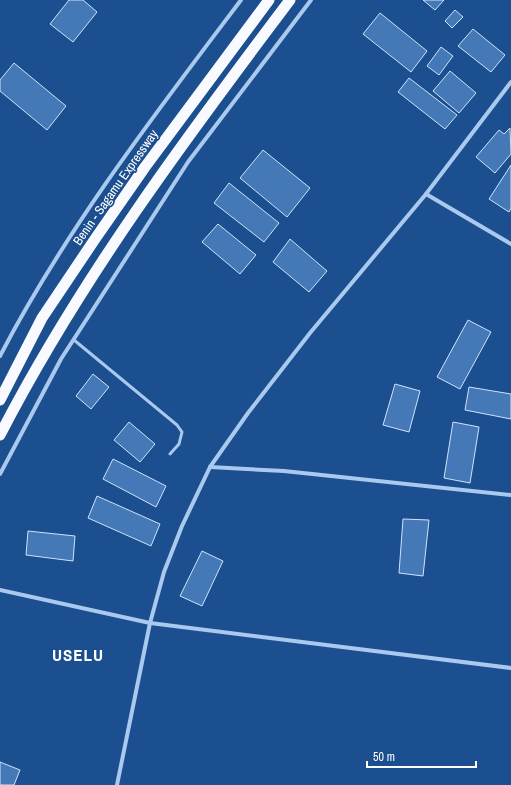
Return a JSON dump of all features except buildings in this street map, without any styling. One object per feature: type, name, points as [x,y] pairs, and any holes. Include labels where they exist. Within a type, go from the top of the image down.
[{"type":"highway","name":"Benin - Sagamu Expressway","points":[[0,400],[42,318],[145,167],[269,0]]},
{"type":"highway","points":[[0,435],[22,392],[117,238],[182,146],[290,0]]},
{"type":"street","points":[[0,356],[14,329],[70,237],[162,106],[241,0]]},
{"type":"street","points":[[0,474],[61,359],[188,162],[311,0]]},
{"type":"street","points":[[117,785],[150,623],[164,572],[182,526],[210,467],[248,414],[310,333],[426,194],[511,82]]},
{"type":"street","points":[[426,194],[511,244]]},
{"type":"street","points":[[210,467],[284,471],[511,495]]},
{"type":"street","points":[[0,590],[150,623],[511,668]]},
{"type":"lane","points":[[74,340],[178,425],[182,432],[179,444],[170,454]]},
{"type":"district","name":"USELU","points":[[78,655]]}]
